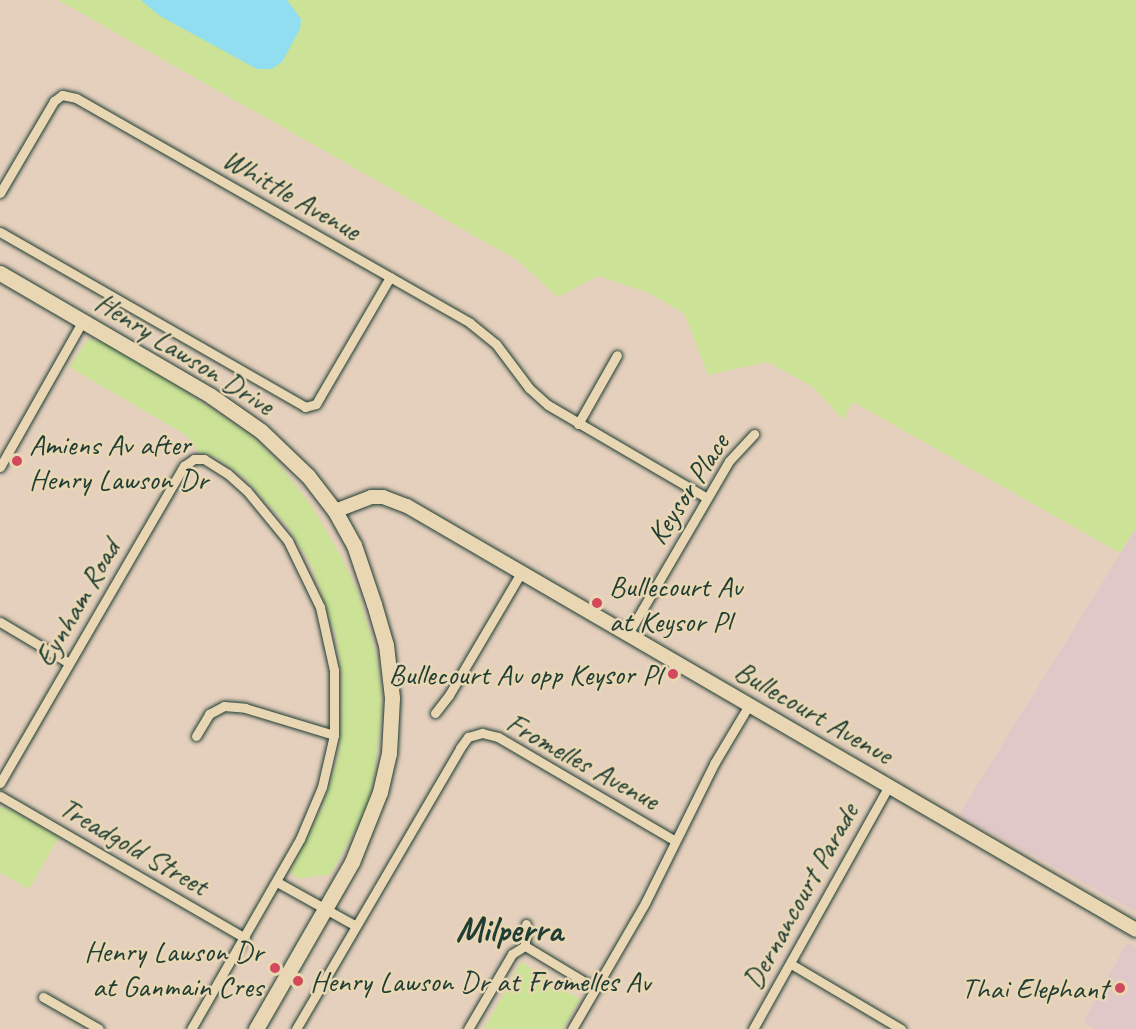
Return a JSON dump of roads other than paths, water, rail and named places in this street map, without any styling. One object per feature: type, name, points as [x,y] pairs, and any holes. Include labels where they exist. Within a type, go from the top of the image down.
[{"type":"main road","name":"Henry Lawson Drive","points":[[0,273],[244,417],[294,461],[335,511],[354,545],[381,625],[390,670],[392,716],[389,753],[374,809],[352,862],[256,1029]]},
{"type":"main road","name":"Bullecourt Avenue","points":[[335,511],[371,497],[394,501],[628,634],[1136,930]]},
{"type":"street","name":"Whittle Avenue","points":[[0,193],[54,101],[62,95],[68,95],[480,329],[496,344],[537,397],[578,424],[707,498]]},
{"type":"street","points":[[0,232],[305,407],[316,404],[320,398],[390,277]]},
{"type":"street","points":[[0,467],[83,320]]},
{"type":"street","points":[[578,424],[617,355]]},
{"type":"street","name":"Keysor Place","points":[[628,634],[735,453],[754,434]]},
{"type":"street","name":"Eynham Road","points":[[0,783],[181,471],[189,462],[204,459],[228,474],[247,491],[285,536],[305,572],[320,607],[331,648],[335,693],[334,735]]},
{"type":"street","points":[[435,713],[449,695],[520,573]]},
{"type":"street","points":[[0,622],[69,663]]},
{"type":"street","points":[[585,1029],[574,1026],[645,903],[715,762],[749,705]]},
{"type":"street","points":[[192,1029],[277,882],[318,799],[334,735],[245,708],[224,706],[209,714],[196,736]]},
{"type":"street","name":"Fromelles Avenue","points":[[296,1029],[468,737],[482,733],[498,737],[675,841]]},
{"type":"street","name":"Dernancourt Parade","points":[[753,1029],[889,786]]},
{"type":"street","name":"Treadgold Street","points":[[0,796],[245,938]]},
{"type":"street","points":[[277,882],[356,926]]},
{"type":"street","points":[[525,924],[525,946]]},
{"type":"street","points":[[525,946],[595,988]]},
{"type":"street","points":[[468,1029],[512,954],[525,946]]},
{"type":"street","points":[[791,964],[902,1029]]},
{"type":"street","points":[[43,997],[99,1029]]},
{"type":"water","points":[[141,0],[287,0],[301,19],[300,29],[282,62],[272,69],[257,69],[160,16]]},
{"type":"place","name":"Amiens Av after Henry Lawson Dr","points":[[17,461]]},
{"type":"place","name":"Bullecourt Av at Keysor Pl","points":[[597,603]]},
{"type":"place","name":"Bullecourt Av opp Keysor Pl","points":[[673,674]]},
{"type":"place","name":"Henry Lawson Dr at Ganmain Cres","points":[[275,968]]},
{"type":"place","name":"Henry Lawson Dr at Fromelles Av","points":[[298,981]]},
{"type":"place","name":"Thai Elephant","points":[[1120,988]]},
{"type":"district","name":"Milperra","points":[[509,930]]}]
